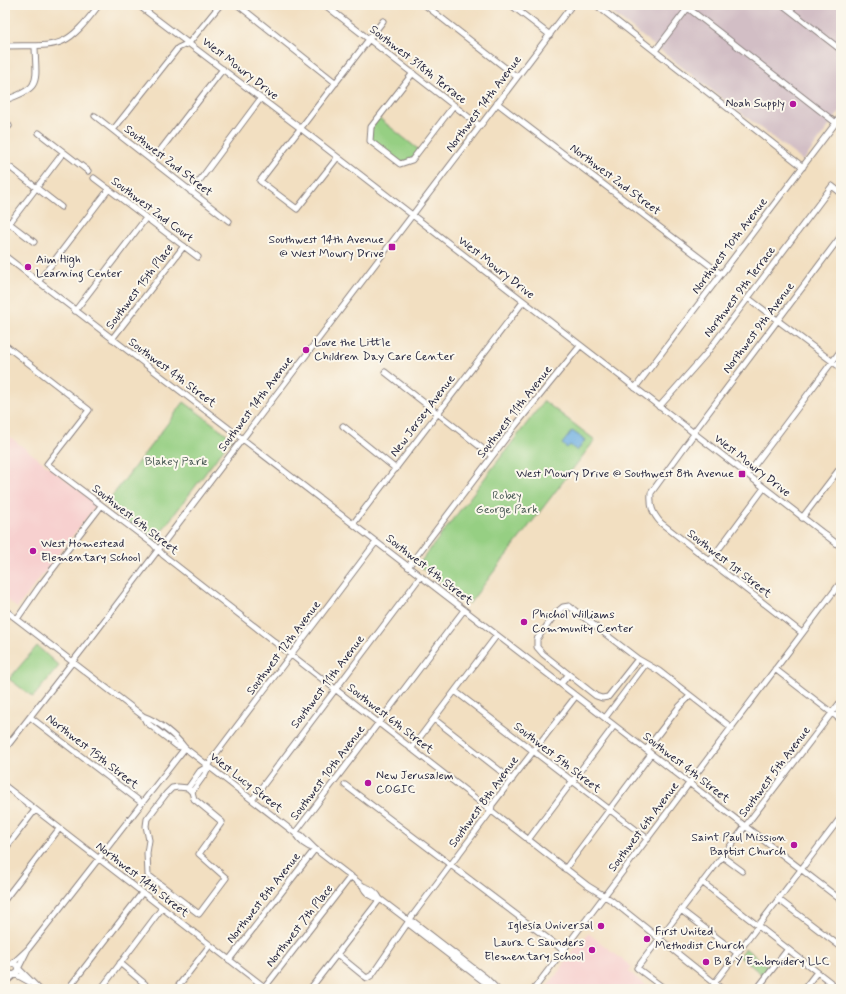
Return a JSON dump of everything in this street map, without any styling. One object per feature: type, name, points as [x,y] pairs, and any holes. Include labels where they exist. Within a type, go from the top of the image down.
[{"type":"street","points":[[5,46],[35,47],[54,45],[79,31],[99,5]]},
{"type":"street","name":"West Mowry Drive","points":[[138,5],[300,128],[841,547]]},
{"type":"street","points":[[114,130],[178,48],[189,43],[220,5]]},
{"type":"street","points":[[238,5],[336,83]]},
{"type":"street","name":"Southwest 318th Terrace","points":[[325,5],[480,126]]},
{"type":"street","points":[[425,5],[517,77]]},
{"type":"street","points":[[510,5],[550,35]]},
{"type":"street","name":"Northwest 14th Avenue","points":[[412,216],[572,5]]},
{"type":"street","points":[[596,5],[803,167]]},
{"type":"street","points":[[783,5],[841,50]]},
{"type":"street","points":[[655,51],[689,7],[836,122]]},
{"type":"street","points":[[337,158],[297,209],[260,181],[370,40],[383,21]]},
{"type":"street","points":[[5,100],[26,93],[32,87],[36,73],[35,47]]},
{"type":"street","points":[[152,161],[223,69]]},
{"type":"street","points":[[412,73],[371,127],[370,134],[370,141],[400,164],[412,160],[454,105]]},
{"type":"street","points":[[191,192],[261,98]]},
{"type":"street","name":"Northwest 2nd Street","points":[[497,103],[721,274]]},
{"type":"street","name":"Southwest 2nd Street","points":[[95,116],[229,221]]},
{"type":"street","name":"Northwest 10th Avenue","points":[[635,388],[841,116]]},
{"type":"street","points":[[5,120],[9,126]]},
{"type":"street","points":[[39,133],[88,171]]},
{"type":"street","points":[[5,229],[7,222],[63,153]]},
{"type":"street","points":[[11,168],[62,207]]},
{"type":"street","name":"Southwest 2nd Court","points":[[94,178],[198,257]]},
{"type":"street","name":"Northwest 9th Terrace","points":[[660,407],[706,354],[832,186],[841,193]]},
{"type":"street","points":[[38,282],[109,189]]},
{"type":"street","name":"Southwest 14th Avenue","points":[[5,749],[73,662],[412,216]]},
{"type":"street","points":[[75,311],[146,218]]},
{"type":"street","points":[[7,222],[34,242]]},
{"type":"street","name":"Northwest 9th Avenue","points":[[650,505],[651,493],[841,236]]},
{"type":"street","name":"Southwest 15th Place","points":[[112,339],[184,246]]},
{"type":"street","name":"Southwest 4th Street","points":[[5,256],[841,900]]},
{"type":"street","points":[[748,298],[841,368]]},
{"type":"street","name":"New Jersey Avenue","points":[[353,524],[523,302]]},
{"type":"street","name":"Southwest 6th Street","points":[[5,345],[89,410],[47,464],[158,549],[565,869],[660,939],[722,989]]},
{"type":"street","name":"Southwest 11th Avenue","points":[[408,567],[492,456],[580,346]]},
{"type":"street","points":[[748,474],[841,350]]},
{"type":"street","points":[[384,372],[492,456]]},
{"type":"street","points":[[343,426],[396,469]]},
{"type":"street","points":[[802,518],[841,467]]},
{"type":"street","points":[[710,561],[764,488]]},
{"type":"street","name":"Southwest 1st Street","points":[[650,505],[654,514],[661,523],[802,633]]},
{"type":"street","points":[[17,619],[39,587],[101,506]]},
{"type":"street","name":"Southwest 12th Avenue","points":[[190,790],[200,771],[208,766],[376,542]]},
{"type":"street","name":"Southwest 11th Avenue","points":[[252,800],[421,576]]},
{"type":"street","name":"Southwest 6th Avenue","points":[[534,989],[841,583]]},
{"type":"street","points":[[638,659],[612,693],[608,697],[602,698],[596,696],[543,654],[537,647],[537,639],[563,607],[572,607],[638,659],[645,665],[659,671],[732,728]]},
{"type":"street","name":"West Lucy Street","points":[[5,610],[143,716],[150,719],[162,728],[180,742],[185,748],[295,833],[301,836],[315,849],[363,886],[368,887],[378,895],[380,899],[409,922],[414,922],[486,978],[490,984],[497,989]]},
{"type":"street","name":"Southwest 10th Avenue","points":[[295,833],[464,610]]},
{"type":"street","points":[[411,749],[497,635]]},
{"type":"street","points":[[605,718],[645,665]]},
{"type":"street","points":[[775,669],[841,720]]},
{"type":"street","points":[[561,684],[568,675]]},
{"type":"street","name":"Southwest 5th Street","points":[[455,691],[648,839]]},
{"type":"street","name":"Southwest 8th Avenue","points":[[337,954],[367,978],[374,973],[409,922],[491,811],[492,805],[576,696]]},
{"type":"street","points":[[646,750],[679,707],[690,696]]},
{"type":"street","name":"Southwest 5th Avenue","points":[[665,989],[638,968],[841,701]]},
{"type":"street","name":"Northwest 15th Street","points":[[30,717],[142,804]]},
{"type":"street","points":[[434,719],[512,780]]},
{"type":"street","points":[[528,840],[614,726]]},
{"type":"street","points":[[33,984],[6,971],[12,963],[28,949],[185,748]]},
{"type":"street","points":[[565,869],[652,754]]},
{"type":"street","name":"Northwest 14th Street","points":[[5,786],[266,988]]},
{"type":"street","points":[[345,786],[563,950]]},
{"type":"street","points":[[178,787],[190,790],[194,799],[222,822],[199,854],[226,878],[199,914],[148,875],[147,853],[150,840],[146,826],[147,819],[172,788],[178,787]]},
{"type":"street","points":[[5,849],[35,810]]},
{"type":"street","points":[[710,989],[841,817]]},
{"type":"street","points":[[5,899],[59,829]]},
{"type":"street","name":"Northwest 8th Avenue","points":[[229,960],[315,849]]},
{"type":"street","points":[[723,857],[742,871]]},
{"type":"street","name":"Northwest 7th Place","points":[[266,988],[350,876]]},
{"type":"street","points":[[702,882],[839,989]]},
{"type":"street","points":[[68,989],[142,893]]},
{"type":"street","points":[[778,898],[841,947]]},
{"type":"street","points":[[310,989],[380,899]]},
{"type":"street","points":[[101,989],[162,908]]},
{"type":"street","points":[[681,910],[737,953]]},
{"type":"street","name":"Northwest 8th Avenue","points":[[178,988],[210,945]]},
{"type":"street","points":[[5,983],[19,968],[28,949]]},
{"type":"street","points":[[757,989],[788,949]]},
{"type":"street","points":[[5,960],[19,968],[39,989]]},
{"type":"street","points":[[120,963],[145,986]]},
{"type":"street","points":[[804,989],[818,972]]},
{"type":"street","points":[[486,989],[490,984]]},
{"type":"shaded area","points":[[602,5],[841,5],[841,110],[803,161]]},
{"type":"shaded area","name":"West Homestead Elementary School","points":[[5,433],[97,504],[17,608],[5,598]]},
{"type":"shaded area","name":"Laura C Saunders Elementary School","points":[[588,933],[632,967],[629,972],[651,989],[545,989]]},
{"type":"green space","points":[[379,118],[419,150],[411,160],[400,163],[371,141],[371,127]]},
{"type":"green space","name":"Robey George Park","points":[[544,401],[595,440],[469,604],[418,565]]},
{"type":"green space","name":"Blakey Park","points":[[184,402],[232,438],[154,541],[106,504]]},
{"type":"green space","points":[[37,646],[59,666],[33,697],[9,679]]},
{"type":"green space","points":[[745,948],[770,968],[764,976],[739,956]]},
{"type":"water","points":[[572,431],[585,440],[577,451],[570,445],[567,448],[562,444]]},
{"type":"place","name":"Noah Supply","points":[[793,104]]},
{"type":"place","name":"Southwest 14th Avenue @ West Mowry Drive","points":[[392,247]]},
{"type":"place","name":"Aim High Learning Center","points":[[28,267]]},
{"type":"place","name":"Love the Little Children Day Care Center","points":[[306,350]]},
{"type":"place","name":"West Mowry Drive @ Southwest 8th Avenue","points":[[742,474]]},
{"type":"place","name":"West Homestead Elementary School","points":[[33,551]]},
{"type":"place","name":"Phichol Williams Community Center","points":[[524,622]]},
{"type":"place","name":"New Jerusalem COGIC","points":[[368,783]]},
{"type":"place","name":"Saint Paul Mission Baptist Church","points":[[794,845]]},
{"type":"place","name":"Iglesia Universal","points":[[601,926]]},
{"type":"place","name":"First United Methodist Church","points":[[647,939]]},
{"type":"place","name":"Laura C Saunders Elementary School","points":[[592,950]]},
{"type":"place","name":"B & Y Embroidery LLC","points":[[706,962]]}]
